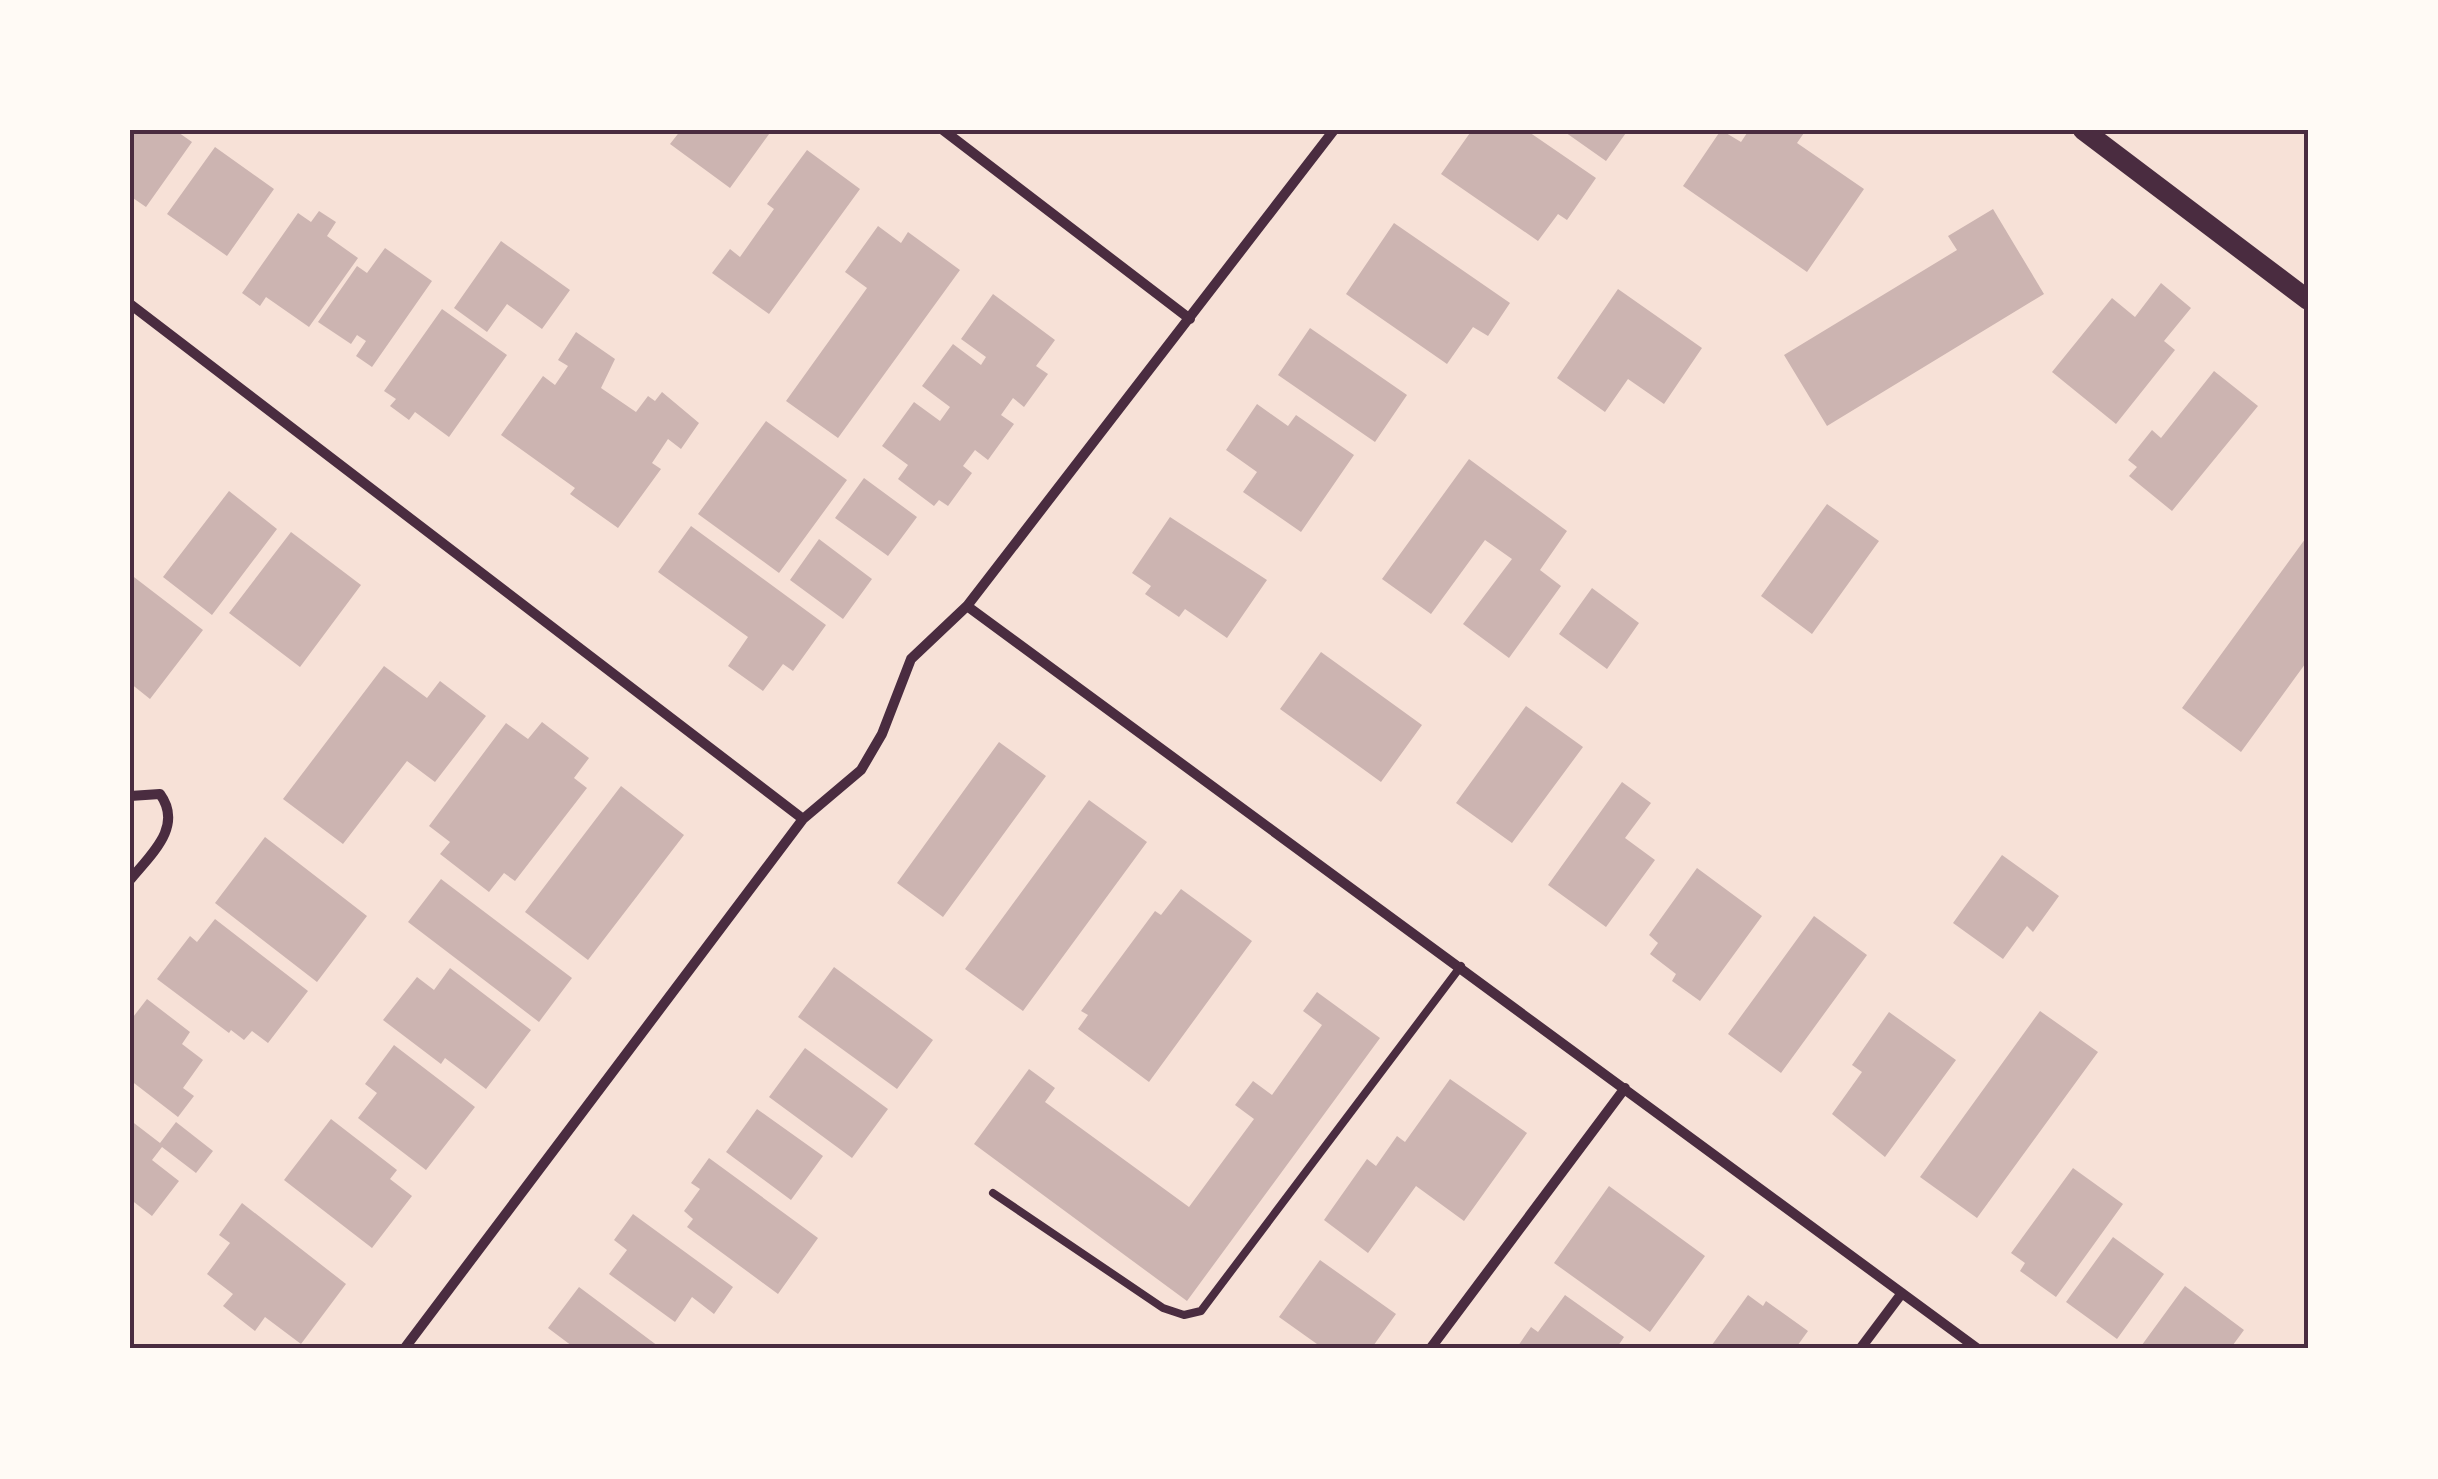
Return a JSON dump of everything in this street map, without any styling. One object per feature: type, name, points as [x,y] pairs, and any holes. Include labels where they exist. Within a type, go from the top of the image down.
[{"type":"main road","points":[[2084,130],[2308,300]]},
{"type":"street","points":[[943,130],[1190,319]]},
{"type":"street","points":[[404,1349],[803,819],[861,770],[882,734],[911,659],[967,606],[1334,130]]},
{"type":"street","points":[[130,304],[803,819]]},
{"type":"street","points":[[967,606],[1978,1349]]},
{"type":"street","points":[[130,796],[160,794],[170,807],[170,823],[130,880]]},
{"type":"street","points":[[1430,1349],[1625,1088]]},
{"type":"street","points":[[1860,1349],[1902,1292]]},
{"type":"lane","points":[[993,1193],[1163,1308],[1184,1316],[1201,1311],[1460,966]]},
{"type":"building","points":[[130,130],[175,130],[192,142],[146,207],[130,196]]},
{"type":"building","points":[[681,130],[772,130],[730,188],[670,144]]},
{"type":"building","points":[[1472,130],[1526,130],[1596,178],[1567,220],[1558,214],[1538,241],[1441,174]]},
{"type":"building","points":[[1562,130],[1628,130],[1606,161]]},
{"type":"building","points":[[1721,130],[1741,142],[1749,130],[1806,130],[1797,143],[1864,189],[1807,272],[1683,186]]},
{"type":"building","points":[[215,147],[274,189],[227,256],[167,214]]},
{"type":"building","points":[[807,150],[860,189],[769,314],[712,273],[730,249],[740,257],[774,209],[767,204]]},
{"type":"building","points":[[1993,209],[2044,294],[1827,426],[1784,355],[1957,250],[1948,236]]},
{"type":"building","points":[[319,211],[336,222],[327,236],[358,258],[309,327],[266,297],[260,306],[242,293],[298,213],[311,222]]},
{"type":"building","points":[[1394,223],[1510,303],[1488,336],[1473,327],[1447,364],[1346,294]]},
{"type":"building","points":[[878,226],[901,243],[908,232],[960,270],[838,438],[786,401],[867,288],[845,272]]},
{"type":"building","points":[[501,241],[570,290],[542,329],[507,304],[487,332],[454,308]]},
{"type":"building","points":[[385,248],[432,281],[372,367],[356,356],[366,341],[357,335],[351,344],[318,322],[357,266],[367,273]]},
{"type":"building","points":[[2161,283],[2191,308],[2164,341],[2175,350],[2116,424],[2052,372],[2112,298],[2135,317]]},
{"type":"building","points":[[1618,289],[1702,348],[1664,404],[1628,379],[1605,412],[1557,378]]},
{"type":"building","points":[[993,294],[1055,340],[1036,366],[1048,374],[1024,407],[1013,398],[1001,415],[1014,424],[988,460],[975,450],[963,466],[972,473],[948,506],[939,500],[934,506],[898,479],[908,465],[882,446],[914,402],[940,421],[950,407],[922,386],[953,344],[981,365],[986,357],[961,339]]},
{"type":"building","points":[[442,309],[507,355],[449,437],[415,412],[409,420],[390,406],[396,399],[384,391]]},
{"type":"building","points":[[1310,328],[1407,395],[1375,442],[1278,375]]},
{"type":"building","points":[[576,332],[615,359],[601,388],[636,412],[648,396],[655,401],[662,392],[699,423],[681,449],[668,439],[652,463],[661,469],[618,528],[570,494],[575,488],[501,435],[543,376],[555,385],[568,366],[558,360]]},
{"type":"building","points":[[2214,371],[2258,406],[2172,511],[2129,476],[2137,467],[2128,460],[2152,430],[2161,438]]},
{"type":"building","points":[[1257,404],[1288,426],[1296,415],[1354,455],[1301,532],[1243,492],[1257,472],[1226,450]]},
{"type":"building","points":[[766,421],[847,480],[779,573],[698,514]]},
{"type":"building","points":[[1469,459],[1567,531],[1540,570],[1561,586],[1509,658],[1463,624],[1512,559],[1485,540],[1431,614],[1382,579]]},
{"type":"building","points":[[864,478],[917,517],[888,556],[835,518]]},
{"type":"building","points":[[229,491],[277,529],[212,615],[163,577]]},
{"type":"building","points":[[1827,504],[1879,541],[1812,634],[1761,596]]},
{"type":"building","points":[[1170,517],[1267,580],[1227,638],[1185,609],[1179,617],[1145,594],[1151,586],[1132,573]]},
{"type":"building","points":[[691,526],[826,625],[793,671],[783,664],[763,691],[728,666],[748,637],[658,572]]},
{"type":"building","points":[[291,532],[361,585],[300,667],[229,613]]},
{"type":"building","points":[[2308,535],[2308,660],[2241,752],[2182,708]]},
{"type":"building","points":[[819,539],[872,579],[843,619],[790,580]]},
{"type":"building","points":[[130,574],[203,630],[150,699],[130,683]]},
{"type":"building","points":[[1592,588],[1639,623],[1607,669],[1559,634]]},
{"type":"building","points":[[1321,652],[1422,725],[1381,782],[1280,709]]},
{"type":"building","points":[[384,666],[427,698],[440,681],[486,716],[435,782],[407,761],[343,844],[283,799]]},
{"type":"building","points":[[1526,706],[1583,747],[1512,843],[1456,803]]},
{"type":"building","points":[[542,722],[589,758],[574,778],[587,788],[515,881],[504,873],[489,892],[440,854],[450,842],[429,826],[506,723],[528,739]]},
{"type":"building","points":[[999,742],[1046,776],[943,917],[897,883]]},
{"type":"building","points":[[1622,782],[1651,803],[1625,838],[1655,860],[1606,927],[1548,885]]},
{"type":"building","points":[[621,786],[684,835],[588,960],[525,912]]},
{"type":"building","points":[[1089,800],[1147,842],[1023,1011],[965,969]]},
{"type":"building","points":[[265,837],[367,916],[317,982],[215,903]]},
{"type":"building","points":[[2002,855],[2059,896],[2033,932],[2027,926],[2003,959],[1953,923]]},
{"type":"building","points":[[1697,868],[1762,916],[1700,1001],[1672,981],[1676,974],[1650,954],[1658,943],[1649,935]]},
{"type":"building","points":[[441,879],[572,978],[539,1022],[408,922]]},
{"type":"building","points":[[1181,889],[1252,941],[1149,1082],[1078,1029],[1088,1015],[1081,1011],[1155,911],[1161,915]]},
{"type":"building","points":[[1814,916],[1867,955],[1781,1073],[1728,1034]]},
{"type":"building","points":[[215,919],[308,991],[268,1043],[252,1031],[244,1040],[231,1030],[229,1033],[157,979],[190,936],[197,942]]},
{"type":"building","points":[[834,967],[933,1040],[897,1089],[798,1017]]},
{"type":"building","points":[[450,968],[531,1030],[486,1089],[445,1058],[441,1064],[383,1020],[417,977],[434,990]]},
{"type":"building","points":[[1317,992],[1380,1038],[1187,1301],[974,1144],[1029,1069],[1055,1088],[1045,1102],[1189,1207],[1254,1119],[1235,1105],[1253,1081],[1272,1095],[1322,1025],[1303,1011]]},
{"type":"building","points":[[147,999],[190,1032],[182,1044],[203,1060],[183,1088],[194,1096],[178,1117],[130,1080],[130,1021]]},
{"type":"building","points":[[2040,1011],[2098,1052],[1977,1218],[1920,1177]]},
{"type":"building","points":[[1889,1012],[1956,1060],[1885,1157],[1832,1114],[1862,1072],[1852,1065]]},
{"type":"building","points":[[394,1045],[475,1107],[426,1170],[358,1118],[377,1093],[365,1084]]},
{"type":"building","points":[[805,1048],[888,1109],[852,1158],[769,1097]]},
{"type":"building","points":[[1450,1079],[1527,1133],[1464,1221],[1416,1186],[1368,1253],[1324,1220],[1367,1159],[1376,1166],[1397,1136],[1405,1142]]},
{"type":"building","points":[[757,1109],[823,1156],[791,1200],[726,1152]]},
{"type":"building","points":[[331,1119],[397,1170],[390,1179],[412,1196],[372,1248],[284,1180]]},
{"type":"building","points":[[130,1120],[160,1143],[176,1122],[213,1151],[196,1173],[162,1147],[152,1160],[179,1181],[152,1216],[130,1199]]},
{"type":"building","points":[[709,1158],[818,1238],[778,1294],[687,1227],[693,1219],[684,1211],[700,1189],[691,1183]]},
{"type":"building","points":[[2073,1168],[2123,1204],[2056,1297],[2020,1271],[2025,1263],[2011,1253]]},
{"type":"building","points":[[1609,1186],[1705,1256],[1650,1332],[1554,1263]]},
{"type":"building","points":[[242,1203],[346,1284],[301,1344],[265,1317],[255,1331],[223,1306],[233,1294],[207,1274],[230,1243],[219,1235]]},
{"type":"building","points":[[633,1214],[733,1287],[714,1314],[692,1297],[675,1322],[609,1274],[627,1250],[614,1240]]},
{"type":"building","points":[[2113,1237],[2164,1274],[2117,1339],[2066,1302]]},
{"type":"building","points":[[1320,1260],[1396,1314],[1371,1349],[1324,1349],[1279,1317]]},
{"type":"building","points":[[2185,1286],[2244,1330],[2230,1349],[2139,1349]]},
{"type":"building","points":[[579,1287],[662,1349],[576,1349],[548,1328]]},
{"type":"building","points":[[1565,1295],[1624,1337],[1616,1349],[1516,1349],[1531,1327],[1538,1332]]},
{"type":"building","points":[[1748,1295],[1763,1306],[1766,1301],[1808,1331],[1795,1349],[1709,1349]]}]
